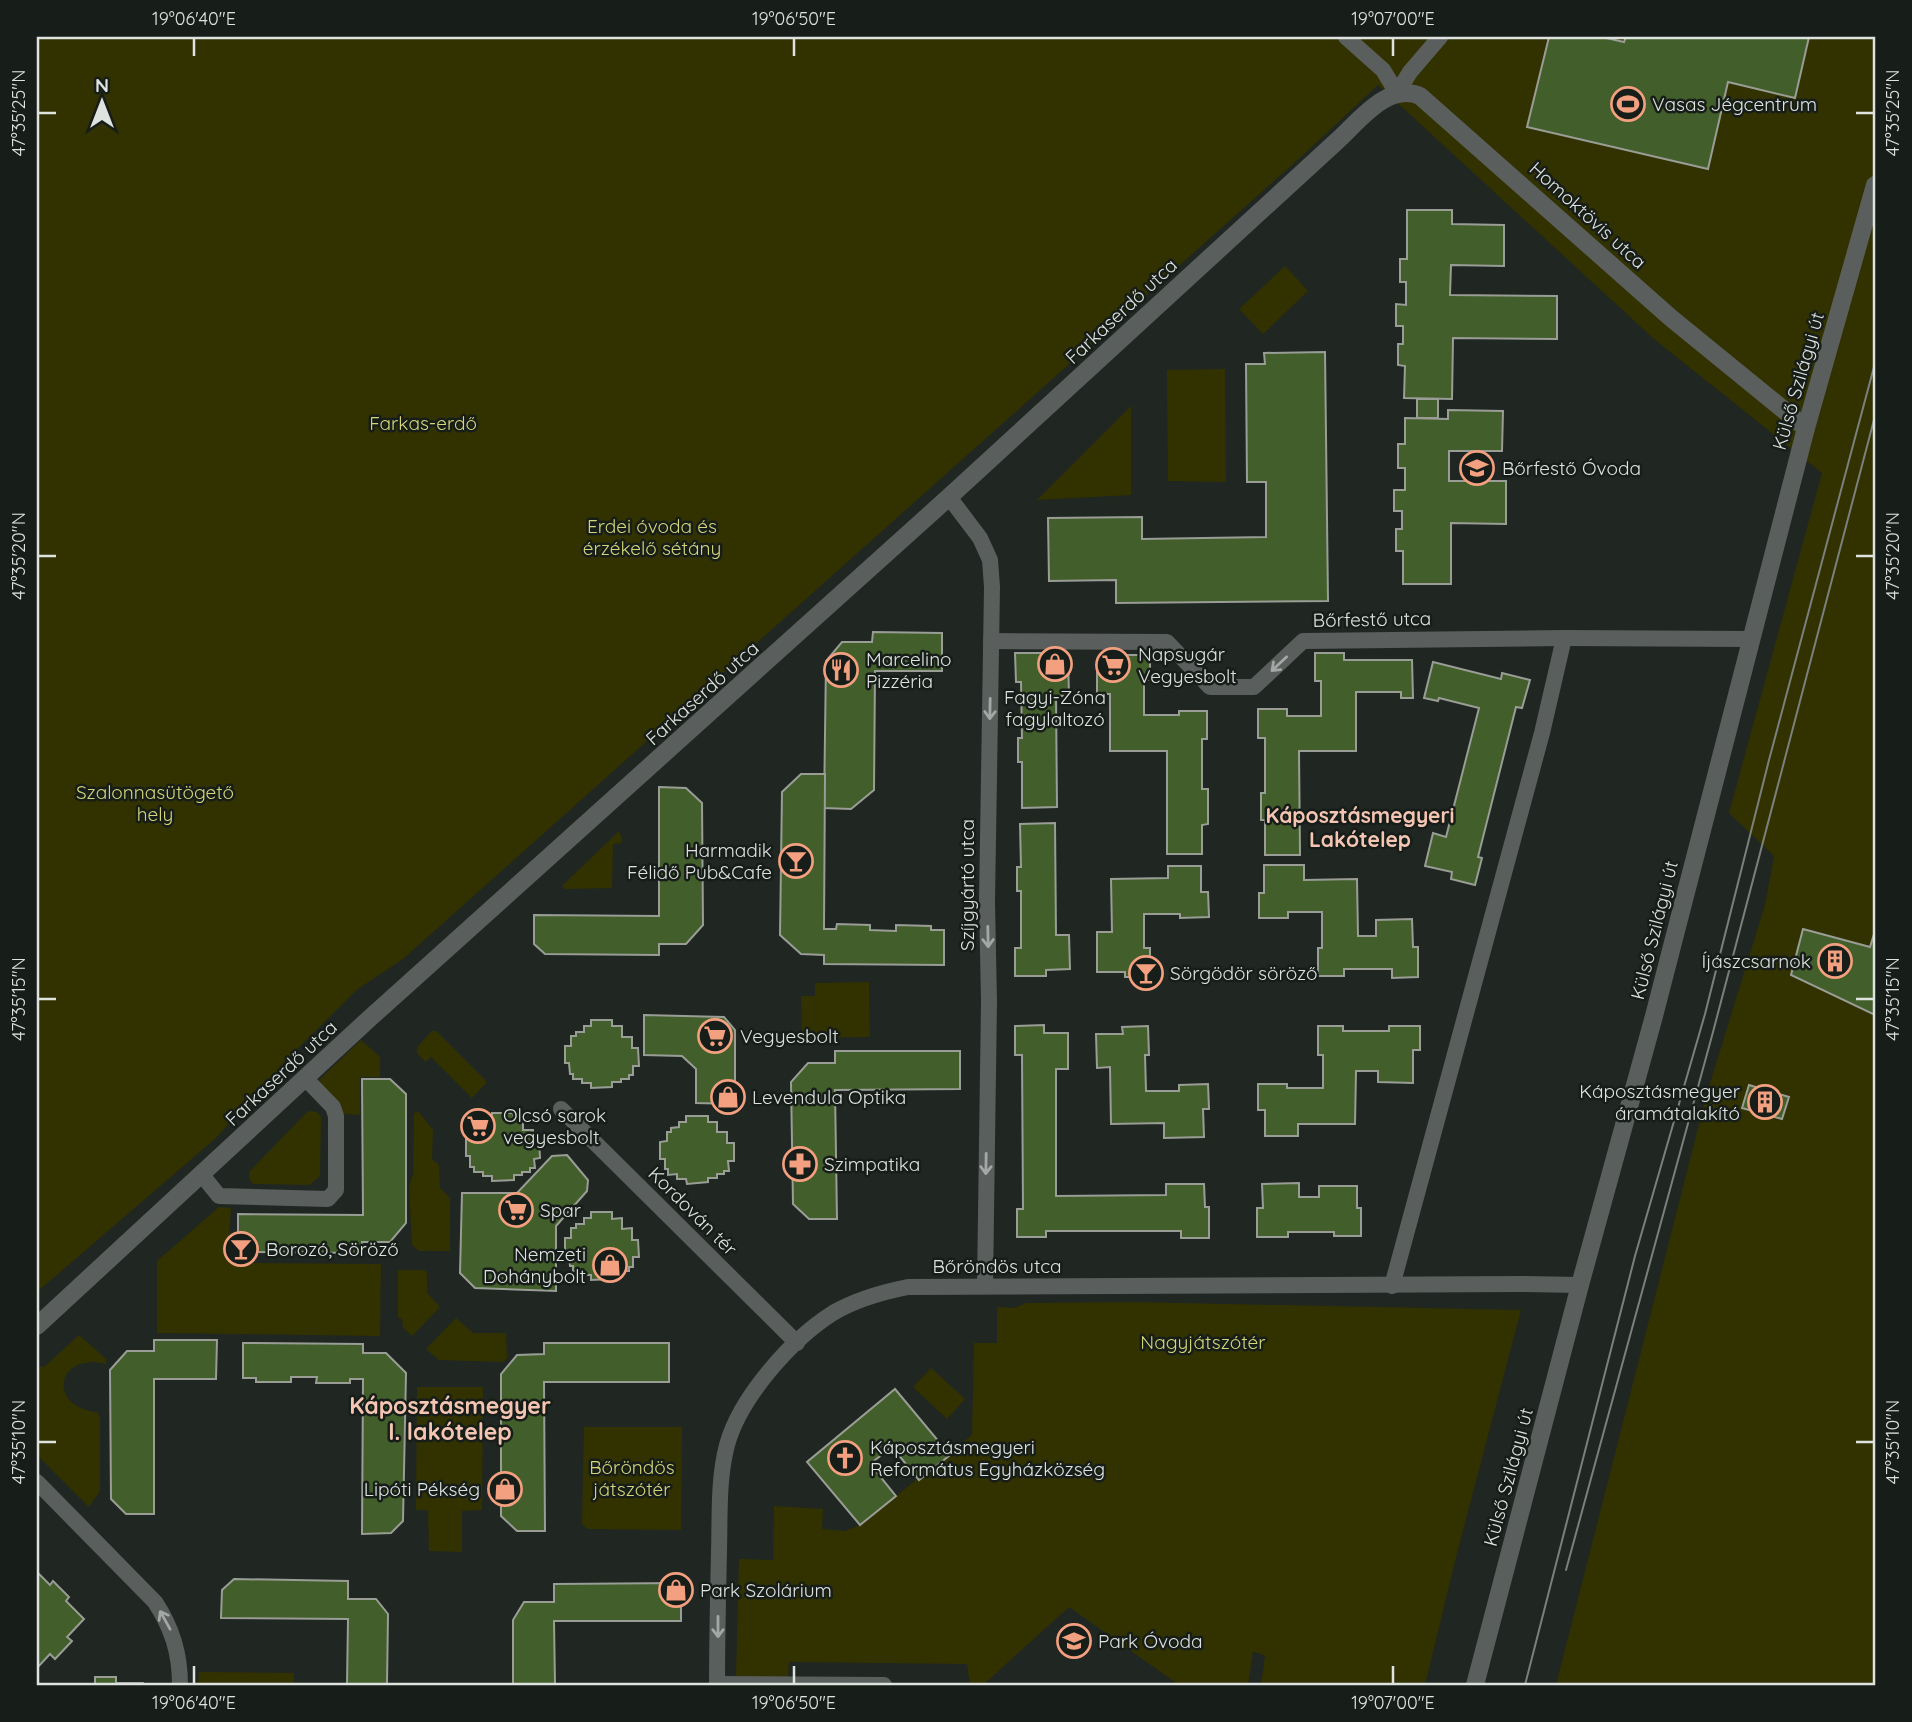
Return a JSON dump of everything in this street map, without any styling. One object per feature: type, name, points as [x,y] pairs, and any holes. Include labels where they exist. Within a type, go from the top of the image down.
[{"type":"street","points":[[1346,37],[1383,70],[1397,93],[1410,72],[1440,37]]},
{"type":"street","name":"Homoktövis utca","points":[[1397,93],[1404,91],[1420,96],[1671,318],[1806,428]]},
{"type":"street","name":"Farkaserdő utca","points":[[37,1326],[304,1079],[949,497],[1356,124],[1386,98],[1397,93]]},
{"type":"street","name":"Külső Szilágyi út","points":[[1475,1685],[1654,1016],[1806,428],[1875,185]]},
{"type":"street","name":"Szíjgyártó utca","points":[[949,497],[980,538],[990,560],[992,587],[985,1286]]},
{"type":"street","points":[[1392,1286],[1538,746],[1564,638]]},
{"type":"street","name":"Bőrfestő utca","points":[[991,641],[1167,642],[1210,687],[1231,689],[1254,687],[1303,641],[1750,639]]},
{"type":"street","points":[[202,1175],[219,1196],[328,1199],[333,1195],[336,1190],[336,1116],[333,1107],[304,1079]]},
{"type":"street","name":"Kordován tér","points":[[561,1109],[797,1343]]},
{"type":"street","name":"Bőröndös utca","points":[[717,1685],[722,1469],[727,1443],[752,1393],[797,1343],[834,1313],[883,1292],[908,1287],[1580,1285]]},
{"type":"street","points":[[37,1482],[155,1602],[170,1624],[177,1652],[180,1685]]},
{"type":"street","points":[[717,1685],[884,1685]]},
{"type":"green space","name":"Farkas-erdő","points":[[37,37],[1875,37],[1875,1685],[1556,1685],[1707,1093],[1765,905],[1774,856],[1729,813],[1822,473],[1654,339],[1378,85],[1302,156],[403,959],[358,989],[289,1057],[216,1138],[37,1292]]},
{"type":"green space","points":[[1285,266],[1308,291],[1263,334],[1239,309]]},
{"type":"green space","points":[[1225,369],[1226,482],[1168,481],[1167,370]]},
{"type":"green space","points":[[1131,406],[1131,495],[1037,500]]},
{"type":"green space","points":[[619,831],[621,843],[613,844],[612,888],[565,889],[562,886]]},
{"type":"green space","points":[[869,982],[870,1037],[802,1038],[801,996],[815,996],[815,983]]},
{"type":"green space","points":[[432,1031],[436,1031],[487,1082],[472,1098],[431,1057],[425,1062],[417,1053],[417,1047]]},
{"type":"green space","points":[[361,1040],[380,1057],[380,1077],[360,1077],[360,1115],[340,1114],[319,1084],[319,1080]]},
{"type":"green space","points":[[308,1111],[317,1112],[321,1117],[320,1176],[310,1185],[253,1184],[249,1179],[249,1172]]},
{"type":"green space","points":[[419,1112],[433,1130],[432,1159],[439,1165],[440,1188],[450,1198],[450,1251],[419,1251],[412,1245],[409,1187],[413,1174],[414,1113]]},
{"type":"green space","points":[[219,1207],[231,1208],[228,1254],[240,1263],[381,1264],[380,1336],[157,1333],[157,1261]]},
{"type":"green space","points":[[398,1270],[424,1270],[427,1273],[427,1293],[440,1307],[412,1336],[403,1328],[402,1319],[398,1317]]},
{"type":"green space","name":"Nagyjátszótér","points":[[1132,1302],[1521,1310],[1425,1685],[1261,1685],[1265,1656],[1253,1651],[1248,1685],[1179,1685],[1069,1607],[983,1685],[970,1685],[967,1664],[789,1662],[788,1677],[736,1677],[739,1559],[773,1560],[774,1506],[823,1509],[822,1529],[845,1531],[860,1525],[972,1435],[974,1343],[997,1343],[997,1307],[1015,1308],[1026,1303]]},
{"type":"green space","points":[[456,1318],[473,1333],[506,1333],[507,1358],[503,1362],[439,1360],[426,1349]]},
{"type":"green space","points":[[79,1335],[106,1359],[106,1364],[89,1362],[76,1366],[68,1373],[64,1382],[70,1401],[81,1408],[97,1412],[100,1417],[100,1491],[89,1507],[37,1455],[37,1366],[44,1367]]},
{"type":"green space","points":[[931,1368],[965,1399],[947,1419],[913,1387]]},
{"type":"green space","points":[[417,1387],[483,1387],[482,1510],[462,1511],[462,1552],[429,1551],[428,1510],[416,1510]]},
{"type":"green space","name":"Bőröndös játszótér","points":[[584,1427],[682,1427],[681,1530],[587,1529],[582,1524]]},
{"type":"green space","points":[[199,1672],[294,1673],[294,1685],[198,1685]]},
{"type":"building","name":"Vasas Jégcentrum","points":[[1549,37],[1602,37],[1624,42],[1626,37],[1809,37],[1795,98],[1728,82],[1708,169],[1527,127]]},
{"type":"building","points":[[1407,210],[1452,210],[1452,224],[1504,225],[1504,266],[1451,265],[1450,295],[1557,296],[1557,339],[1453,338],[1452,399],[1404,398],[1405,366],[1398,365],[1398,344],[1403,344],[1403,326],[1396,326],[1396,304],[1406,305],[1406,282],[1400,282],[1400,259],[1407,259]]},
{"type":"building","points":[[1325,352],[1328,601],[1116,603],[1116,580],[1049,581],[1048,518],[1142,517],[1142,539],[1266,537],[1266,482],[1247,482],[1246,364],[1265,364],[1264,353]]},
{"type":"building","points":[[1417,399],[1438,399],[1438,418],[1417,418]]},
{"type":"building","points":[[1448,410],[1503,411],[1502,451],[1449,451],[1449,481],[1506,481],[1506,524],[1451,523],[1451,584],[1403,584],[1403,551],[1396,551],[1396,529],[1402,529],[1402,511],[1394,511],[1394,490],[1405,490],[1405,468],[1398,468],[1398,444],[1405,444],[1405,418],[1448,419]]},
{"type":"building","points":[[873,632],[942,633],[942,671],[875,671],[874,790],[851,809],[824,808],[826,661],[842,642],[872,642]]},
{"type":"building","points":[[1015,653],[1045,653],[1045,658],[1068,658],[1069,696],[1056,696],[1057,807],[1022,808],[1022,762],[1018,762],[1018,738],[1022,738],[1021,682],[1016,682]]},
{"type":"building","points":[[1315,653],[1344,653],[1344,660],[1412,660],[1413,698],[1401,698],[1401,692],[1356,692],[1356,751],[1299,751],[1300,855],[1265,855],[1265,820],[1261,820],[1261,793],[1265,793],[1265,738],[1258,738],[1258,709],[1287,709],[1287,716],[1321,716],[1321,681],[1315,681]]},
{"type":"building","points":[[1123,655],[1150,655],[1150,680],[1144,680],[1144,715],[1179,715],[1179,711],[1207,711],[1207,739],[1202,739],[1202,789],[1208,789],[1208,824],[1202,825],[1202,854],[1167,854],[1167,751],[1110,751],[1110,694],[1097,694],[1097,660],[1123,660]]},
{"type":"building","points":[[1433,662],[1501,679],[1502,673],[1530,680],[1522,708],[1516,707],[1478,857],[1482,858],[1475,885],[1451,879],[1452,872],[1425,866],[1433,833],[1446,837],[1479,708],[1439,698],[1438,701],[1424,698]]},
{"type":"building","points":[[801,774],[825,774],[824,929],[836,929],[837,924],[870,925],[870,930],[896,931],[896,925],[931,926],[931,930],[944,930],[944,965],[824,964],[824,955],[801,954],[780,935],[782,792]]},
{"type":"building","points":[[659,787],[686,788],[702,803],[703,925],[686,944],[659,944],[659,955],[545,954],[534,944],[534,915],[659,916]]},
{"type":"building","points":[[1055,823],[1056,935],[1069,935],[1070,969],[1046,970],[1046,976],[1015,976],[1015,948],[1021,948],[1021,891],[1017,891],[1017,867],[1021,867],[1020,824]]},
{"type":"building","points":[[1264,865],[1304,865],[1304,880],[1357,879],[1358,936],[1376,936],[1376,920],[1412,919],[1413,947],[1418,947],[1418,977],[1392,978],[1392,969],[1344,969],[1344,976],[1318,976],[1318,948],[1322,948],[1322,912],[1288,912],[1288,918],[1259,918],[1259,893],[1264,893]]},
{"type":"building","points":[[1168,866],[1201,866],[1201,892],[1208,892],[1209,917],[1180,918],[1180,914],[1144,914],[1144,948],[1150,948],[1150,977],[1125,977],[1125,972],[1097,972],[1097,932],[1112,932],[1111,879],[1168,878]]},
{"type":"building","name":"Íjászcsarnok","points":[[1803,929],[1870,947],[1875,931],[1875,1015],[1791,975]]},
{"type":"building","points":[[644,1015],[724,1017],[735,1030],[735,1104],[696,1103],[696,1069],[682,1056],[644,1055]]},
{"type":"building","points":[[591,1020],[612,1020],[612,1026],[622,1026],[622,1037],[632,1037],[632,1048],[638,1048],[639,1066],[633,1066],[633,1075],[629,1075],[629,1079],[621,1079],[621,1082],[612,1082],[612,1087],[591,1088],[591,1083],[573,1079],[569,1063],[565,1063],[565,1046],[571,1046],[571,1036],[576,1036],[576,1032],[584,1032],[584,1026],[591,1026]]},
{"type":"building","points":[[1044,1025],[1044,1033],[1068,1033],[1068,1069],[1056,1069],[1056,1196],[1166,1195],[1166,1184],[1204,1184],[1205,1207],[1209,1207],[1209,1238],[1181,1238],[1181,1231],[1046,1231],[1046,1237],[1017,1237],[1017,1209],[1023,1209],[1022,1055],[1015,1055],[1015,1026]]},
{"type":"building","points":[[1148,1026],[1149,1055],[1145,1055],[1146,1091],[1179,1091],[1179,1085],[1208,1084],[1209,1109],[1203,1109],[1204,1137],[1164,1138],[1164,1123],[1111,1124],[1110,1067],[1097,1068],[1096,1034],[1123,1034],[1122,1027]]},
{"type":"building","points":[[1318,1026],[1343,1026],[1343,1031],[1389,1031],[1389,1026],[1420,1026],[1420,1050],[1413,1050],[1413,1083],[1378,1082],[1378,1071],[1356,1071],[1355,1124],[1298,1124],[1298,1136],[1265,1136],[1265,1110],[1258,1110],[1258,1084],[1287,1084],[1287,1088],[1323,1088],[1323,1055],[1318,1055]]},
{"type":"building","points":[[835,1051],[960,1051],[960,1089],[835,1090],[837,1219],[809,1219],[793,1204],[791,1082],[808,1063],[835,1063]]},
{"type":"building","points":[[362,1079],[390,1079],[406,1094],[406,1223],[390,1242],[362,1242],[362,1253],[248,1252],[238,1242],[238,1214],[363,1215]]},
{"type":"building","name":"Káposztásmegyer áramátalakító","points":[[1749,1085],[1789,1097],[1782,1119],[1742,1108]]},
{"type":"building","points":[[492,1113],[513,1113],[514,1119],[523,1119],[523,1130],[533,1130],[533,1141],[539,1140],[540,1158],[534,1159],[535,1168],[530,1168],[530,1172],[522,1172],[522,1175],[514,1175],[514,1180],[492,1181],[492,1176],[474,1172],[474,1167],[470,1167],[470,1156],[466,1156],[466,1139],[473,1139],[472,1129],[477,1129],[477,1125],[485,1125],[485,1119],[492,1119]]},
{"type":"building","points":[[686,1116],[708,1116],[708,1122],[717,1122],[717,1132],[727,1132],[727,1143],[734,1143],[734,1161],[728,1161],[729,1171],[717,1174],[717,1178],[708,1178],[708,1182],[687,1184],[686,1179],[677,1179],[677,1174],[668,1175],[665,1159],[660,1159],[660,1142],[667,1141],[667,1132],[671,1132],[671,1128],[679,1127],[679,1122],[686,1122]]},
{"type":"building","name":"Spar","points":[[567,1155],[588,1180],[587,1191],[556,1226],[556,1291],[475,1288],[460,1273],[462,1193],[517,1193],[552,1156]]},
{"type":"building","points":[[1299,1183],[1299,1197],[1319,1197],[1319,1186],[1357,1186],[1357,1208],[1361,1208],[1361,1236],[1334,1236],[1334,1232],[1288,1232],[1288,1237],[1257,1237],[1257,1208],[1263,1208],[1262,1184]]},
{"type":"building","points":[[591,1212],[612,1212],[612,1219],[622,1218],[622,1229],[632,1228],[632,1240],[638,1240],[639,1257],[633,1257],[633,1267],[629,1267],[629,1271],[621,1271],[621,1274],[612,1274],[612,1279],[591,1280],[591,1275],[573,1271],[569,1255],[565,1255],[565,1238],[571,1238],[571,1228],[576,1228],[576,1224],[584,1224],[584,1218],[591,1218]]},
{"type":"building","points":[[154,1340],[217,1340],[216,1379],[154,1379],[154,1514],[126,1514],[111,1499],[110,1370],[127,1351],[154,1351]]},
{"type":"building","points":[[243,1343],[363,1344],[363,1353],[386,1353],[406,1373],[403,1521],[391,1533],[362,1534],[363,1379],[350,1379],[350,1383],[316,1383],[317,1377],[291,1377],[291,1382],[256,1382],[256,1378],[243,1378]]},
{"type":"building","points":[[544,1343],[669,1343],[669,1382],[544,1382],[545,1531],[517,1531],[501,1516],[501,1374],[517,1355],[544,1354]]},
{"type":"building","name":"Káposztásmegyeri Református Egyházközség","points":[[895,1389],[950,1455],[919,1480],[892,1447],[870,1464],[896,1496],[860,1525],[807,1462]]},
{"type":"building","points":[[37,1572],[50,1585],[53,1581],[69,1597],[66,1601],[84,1619],[67,1637],[72,1641],[55,1659],[50,1654],[37,1668]]},
{"type":"building","points":[[234,1579],[348,1581],[348,1599],[376,1599],[388,1614],[387,1685],[347,1685],[348,1619],[221,1618],[222,1590]]},
{"type":"building","points":[[681,1583],[681,1621],[554,1621],[555,1685],[513,1685],[513,1620],[524,1602],[554,1602],[554,1584]]},
{"type":"building","points":[[95,1677],[116,1677],[116,1683],[144,1685],[95,1685]]},
{"type":"tram line","points":[[1525,1685],[1635,1256],[1705,1014],[1769,760],[1875,363]]},
{"type":"tram line","points":[[1566,1570],[1713,1032],[1875,416]]},
{"type":"place","name":"Vasas Jégcentrum","points":[[1628,104]]},
{"type":"place","name":"Bőrfestő Óvoda","points":[[1477,468]]},
{"type":"place","name":"Fagyi-Zóna fagylaltozó","points":[[1055,664]]},
{"type":"place","name":"Napsugár Vegyesbolt","points":[[1113,665]]},
{"type":"place","name":"Marcelino Pizzéria","points":[[841,670]]},
{"type":"place","name":"Harmadik Félidő Pub&Cafe","points":[[796,861]]},
{"type":"place","name":"Íjászcsarnok","points":[[1835,961]]},
{"type":"place","name":"Sörgödör söröző","points":[[1146,973]]},
{"type":"place","name":"Vegyesbolt","points":[[715,1036]]},
{"type":"place","name":"Levendula Optika","points":[[728,1097]]},
{"type":"place","name":"Káposztásmegyer áramátalakító","points":[[1765,1102]]},
{"type":"place","name":"Olcsó sarok vegyesbolt","points":[[478,1126]]},
{"type":"place","name":"Szimpatika","points":[[800,1164]]},
{"type":"place","name":"Spar","points":[[516,1210]]},
{"type":"place","name":"Borozó, Söröző","points":[[241,1249]]},
{"type":"place","name":"Nemzeti Dohánybolt","points":[[610,1265]]},
{"type":"place","name":"Káposztásmegyeri Református Egyházközség","points":[[845,1458]]},
{"type":"place","name":"Lipóti Pékség","points":[[505,1489]]},
{"type":"place","name":"Park Szolárium","points":[[676,1590]]},
{"type":"place","name":"Park Óvoda","points":[[1074,1641]]},
{"type":"district","name":"Káposztásmegyeri Lakótelep","points":[[1360,827]]},
{"type":"district","name":"Káposztásmegyer I. lakótelep","points":[[450,1418]]},
{"type":"park label","name":"Erdei óvoda és érzékelő sétány","points":[[652,537]]},
{"type":"park label","name":"Szalonnasütögető hely","points":[[155,803]]}]
